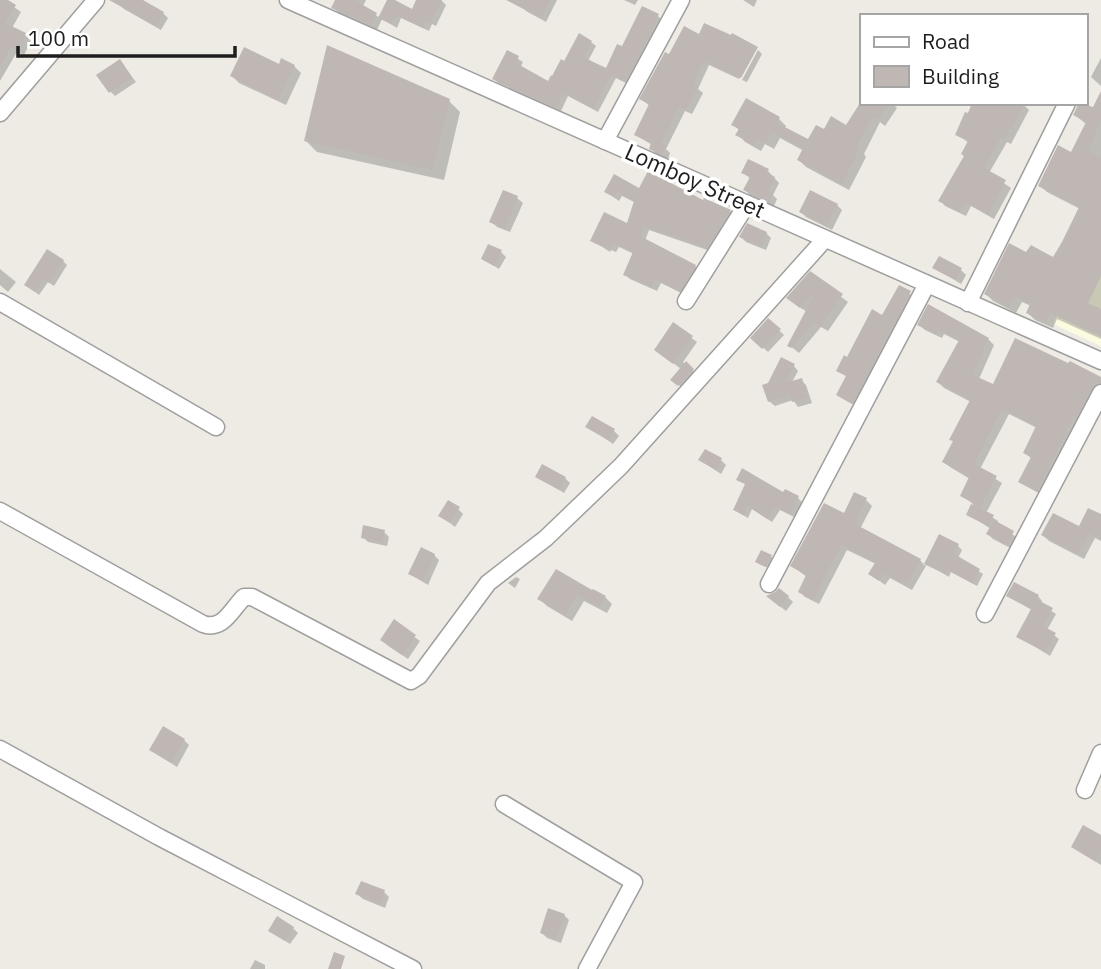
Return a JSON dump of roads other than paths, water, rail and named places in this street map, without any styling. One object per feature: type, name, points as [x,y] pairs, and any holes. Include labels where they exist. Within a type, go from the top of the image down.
[{"type":"street","points":[[0,113],[96,0]]},
{"type":"street","name":"Lomboy Street","points":[[288,0],[1101,361]]},
{"type":"street","points":[[605,141],[681,0]]},
{"type":"street","points":[[968,303],[1066,105]]},
{"type":"street","points":[[686,301],[747,204]]},
{"type":"street","points":[[0,511],[203,624],[212,627],[220,625],[244,597],[252,597],[411,681],[419,676],[488,583],[546,538],[621,466],[825,239]]},
{"type":"street","points":[[769,584],[927,284]]},
{"type":"street","points":[[0,302],[216,427]]},
{"type":"street","points":[[985,614],[1101,393]]},
{"type":"street","points":[[0,750],[159,837],[413,969]]},
{"type":"street","points":[[1085,790],[1101,753]]},
{"type":"street","points":[[504,804],[634,883],[587,969]]}]
